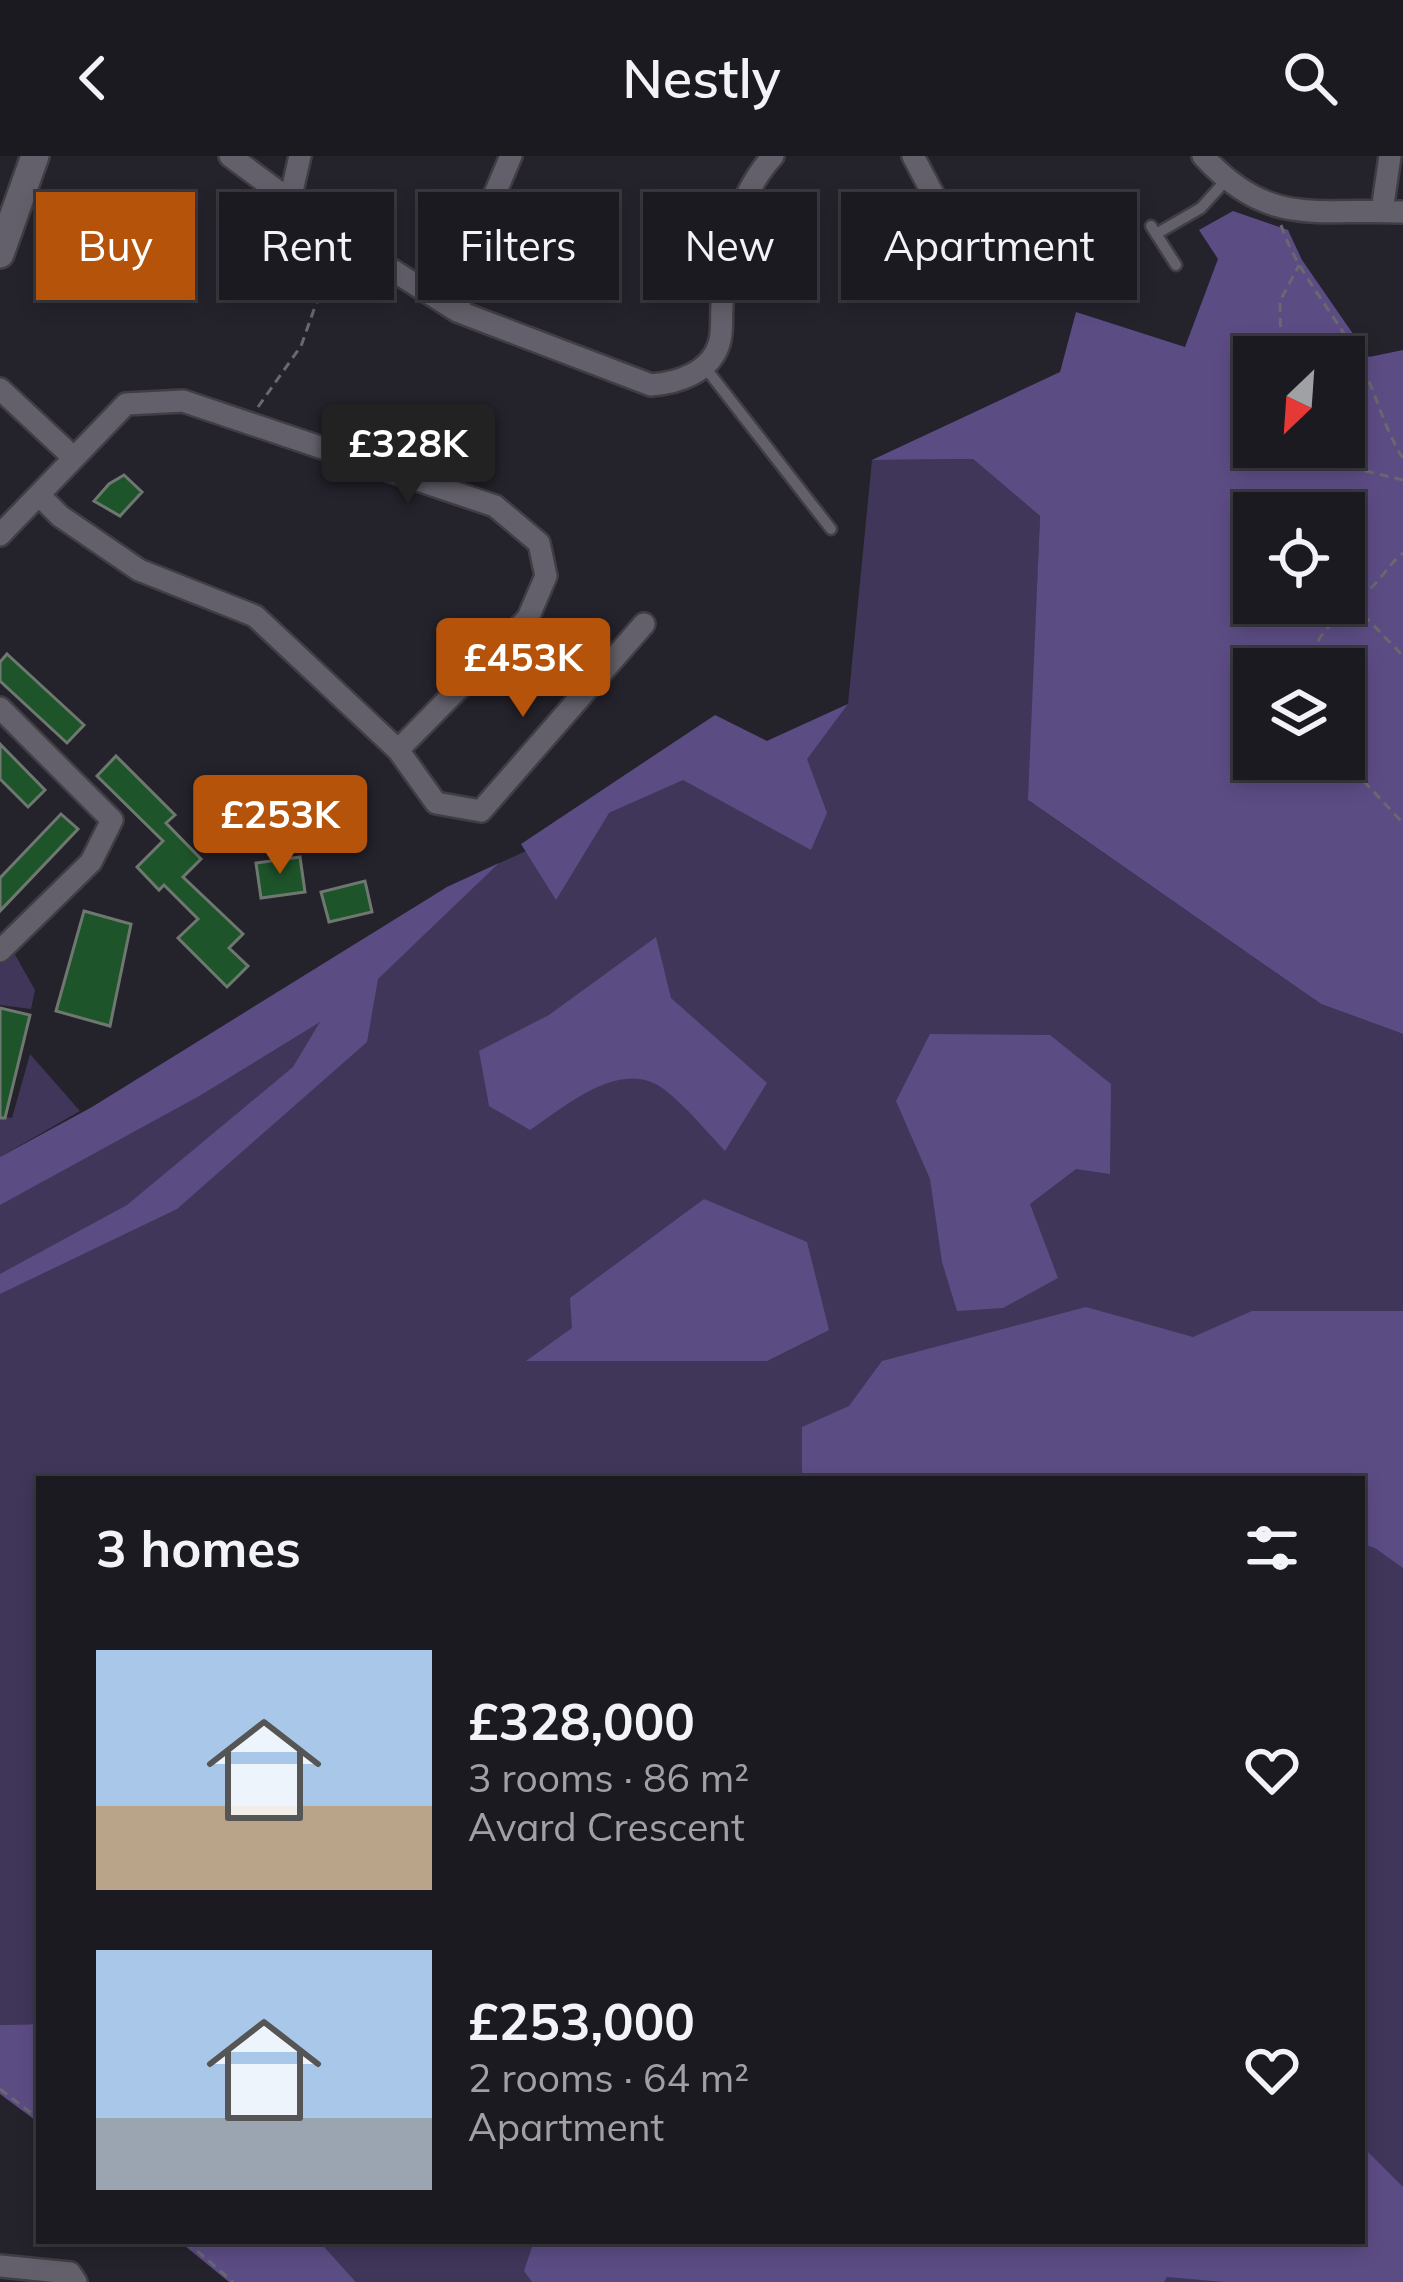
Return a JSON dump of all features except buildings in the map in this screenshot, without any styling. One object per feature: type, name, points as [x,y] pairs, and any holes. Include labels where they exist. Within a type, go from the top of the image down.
[{"type":"street","points":[[0,254],[35,156]]},
{"type":"street","points":[[230,156],[279,192]]},
{"type":"street","points":[[292,192],[300,156]]},
{"type":"street","points":[[457,311],[479,231],[512,156]]},
{"type":"street","points":[[394,271],[457,311],[650,385],[673,383],[704,367],[720,343],[736,221],[747,191],[773,156]]},
{"type":"street","points":[[913,156],[932,192]]},
{"type":"street","points":[[1203,156],[1249,196],[1275,207],[1322,213],[1392,211],[1390,156]]},
{"type":"street","points":[[0,389],[74,458]]},
{"type":"street","points":[[0,535],[126,404],[183,401],[495,506],[539,543],[546,575],[529,618],[398,750]]},
{"type":"street","points":[[39,495],[60,516],[140,570],[255,616],[398,750],[436,803],[481,811],[644,624]]},
{"type":"street","points":[[0,708],[112,820],[91,862],[0,950]]},
{"type":"street","points":[[0,2266],[73,2278]]},
{"type":"lane","points":[[1175,266],[1154,230],[1202,208],[1227,179]]},
{"type":"lane","points":[[704,367],[831,529]]},
{"type":"path","points":[[1275,207],[1289,248],[1361,362],[1390,438],[1403,458]]},
{"type":"path","points":[[1281,336],[1280,301],[1300,263]]},
{"type":"path","points":[[247,422],[301,346],[317,300]]},
{"type":"path","points":[[1354,468],[1403,480]]},
{"type":"path","points":[[1365,593],[1403,553]]},
{"type":"path","points":[[1365,616],[1403,656]]},
{"type":"path","points":[[1363,780],[1403,823]]},
{"type":"path","points":[[0,2089],[36,2117]]},
{"type":"path","points":[[189,2244],[233,2282]]},
{"type":"shaded area","points":[[1233,211],[1288,230],[1302,260],[1354,336],[1233,336],[1233,468],[1365,468],[1365,351],[1369,357],[1403,350],[1403,1034],[1321,1004],[1028,800],[1040,516],[973,459],[872,460],[1060,372],[1076,312],[1185,347],[1218,259],[1199,230]]},
{"type":"shaded area","points":[[973,459],[1040,516],[1029,801],[1321,1004],[1403,1034],[1403,2282],[356,2282],[322,2244],[1365,2244],[1365,1476],[36,1476],[36,2024],[0,2025],[0,1188],[447,887],[848,704],[872,460]]},
{"type":"shaded area","points":[[848,704],[807,759],[827,813],[811,850],[683,780],[609,813],[556,900],[521,844],[715,715],[767,741]]},
{"type":"shaded area","points":[[499,863],[378,979],[367,1042],[177,1209],[0,1294],[0,1274],[127,1205],[293,1067],[320,1022],[201,1095],[0,1205],[0,1157],[92,1107],[447,887]]},
{"type":"shaded area","points":[[656,937],[671,998],[767,1083],[725,1151],[689,1111],[648,1081],[613,1081],[595,1088],[530,1130],[489,1106],[479,1051],[549,1015]]},
{"type":"shaded area","points":[[13,951],[35,990],[31,1009],[0,1005],[0,962]]},
{"type":"shaded area","points":[[930,1034],[1050,1035],[1111,1084],[1110,1174],[1076,1169],[1030,1204],[1058,1278],[1003,1308],[957,1311],[942,1262],[930,1179],[896,1101]]},
{"type":"shaded area","points":[[30,1054],[80,1111],[0,1157],[0,1116],[12,1118]]},
{"type":"shaded area","points":[[704,1199],[807,1242],[829,1330],[767,1361],[526,1361],[572,1328],[570,1298]]},
{"type":"shaded area","points":[[1086,1307],[1193,1337],[1252,1311],[1403,1311],[1403,1568],[1365,1545],[1365,1476],[802,1476],[802,1427],[849,1406],[882,1361]]},
{"type":"shaded area","points":[[36,2024],[36,2121],[0,2094],[0,2025]]},
{"type":"shaded area","points":[[1365,2149],[1403,2187],[1403,2282],[1225,2282],[1167,2277],[1164,2282],[532,2282],[524,2271],[533,2244],[1365,2244]]},
{"type":"shaded area","points":[[183,2244],[322,2244],[356,2282],[229,2282]]}]
